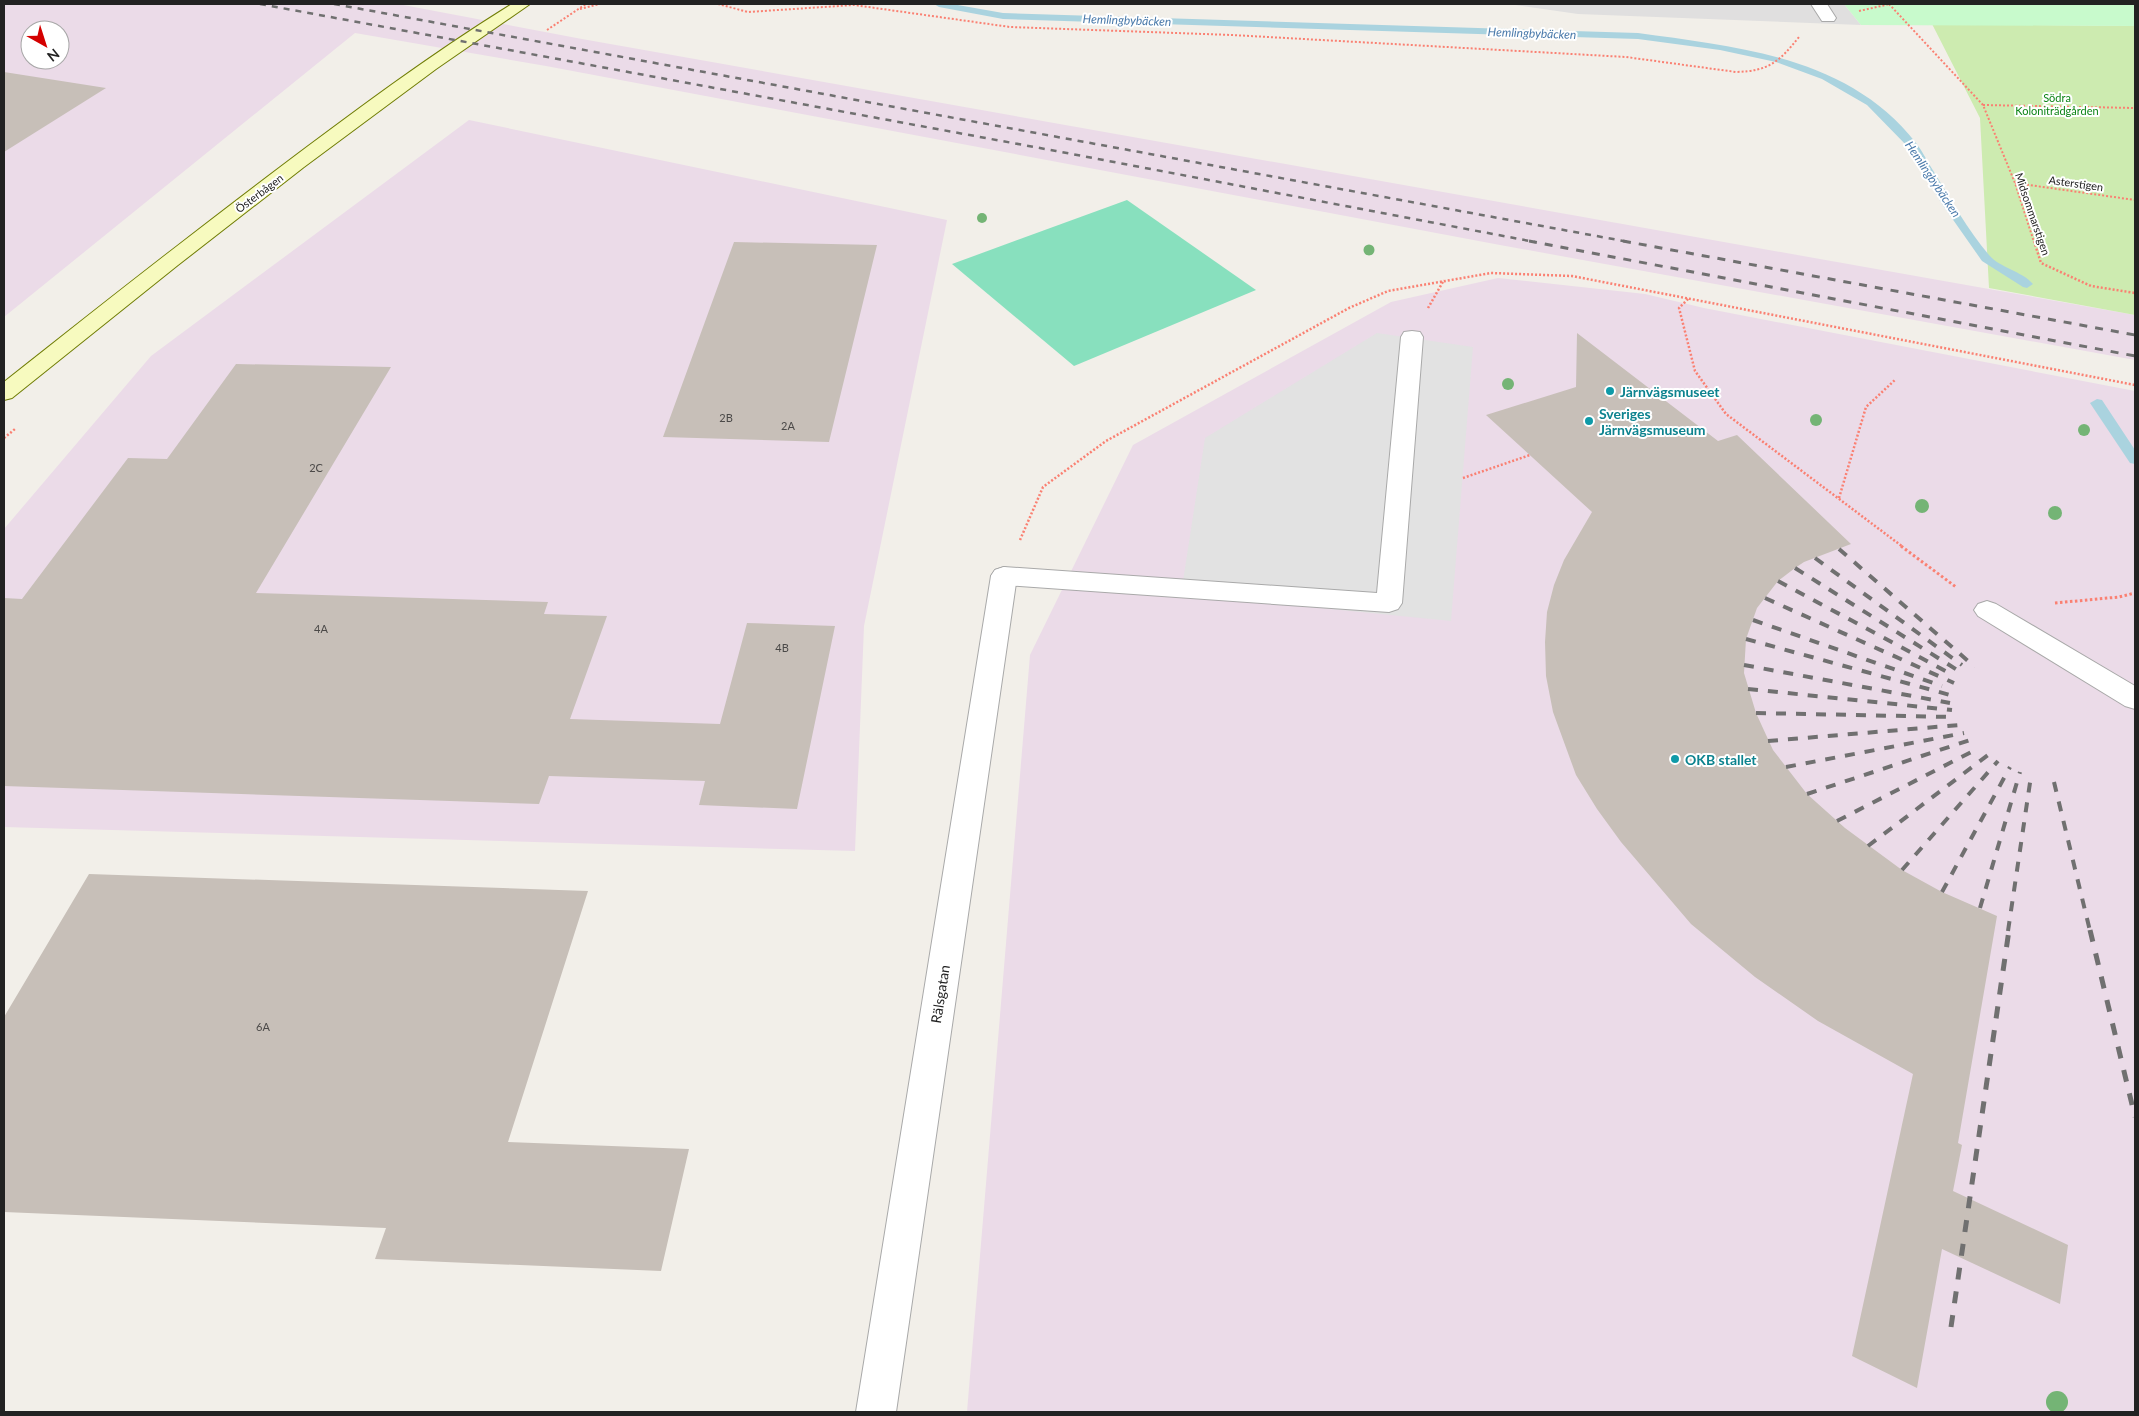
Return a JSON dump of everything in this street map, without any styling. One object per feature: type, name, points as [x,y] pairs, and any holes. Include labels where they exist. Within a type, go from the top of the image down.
[{"type":"main road","name":"Österbågen","points":[[4,393],[128,293],[297,163],[432,64],[522,4]]},
{"type":"street","points":[[1819,4],[1828,18]]},
{"type":"street","points":[[1004,576],[1389,603],[1412,337]]},
{"type":"street","name":"Rälsgatan","points":[[876,1412],[1004,576]]},
{"type":"street","points":[[1987,610],[2135,699]]},
{"type":"path","points":[[578,9],[599,4]]},
{"type":"path","points":[[718,4],[748,12],[854,5],[1010,28],[1060,28],[1232,36],[1609,57],[1624,55],[1668,63],[1745,72],[1769,67],[1784,55]]},
{"type":"path","points":[[1889,4],[1983,105],[2135,108]]},
{"type":"path","name":"Midsommarstigen","points":[[1983,105],[2015,183],[2041,263],[2091,286],[2135,293]]},
{"type":"path","name":"Asterstigen","points":[[2015,183],[2135,200]]},
{"type":"path","points":[[1004,576],[1043,487],[1106,441],[1349,308],[1388,292],[1491,273],[1572,276],[2135,385]]},
{"type":"path","points":[[1688,298],[1679,308],[1695,371],[1726,414],[1987,610],[2119,597],[2135,592]]},
{"type":"path","points":[[1838,498],[1866,407],[1896,379]]},
{"type":"path","points":[[1463,478],[1530,455]]},
{"type":"shaded area","points":[[4,4],[398,4],[582,39],[2135,315],[2135,360],[1500,245],[546,66],[355,33],[4,317]]},
{"type":"shaded area","points":[[1508,4],[1844,4],[1861,25],[1578,14]]},
{"type":"shaded area","points":[[469,120],[947,220],[864,626],[855,851],[4,827],[4,529],[151,356]]},
{"type":"shaded area","points":[[1498,278],[1645,294],[1704,308],[2135,391],[2135,1412],[967,1412],[1030,655],[1133,445],[1391,302]]},
{"type":"shaded area","points":[[1377,333],[1473,347],[1451,621],[1181,594],[1205,438]]},
{"type":"green space","points":[[1844,4],[2135,4],[2135,26],[1861,25]]},
{"type":"green space","name":"Södra Koloniträdgården","points":[[1932,24],[2135,26],[2135,315],[1989,288],[1980,118]]},
{"type":"green space","points":[[1127,200],[1256,290],[1074,366],[952,264]]},
{"type":"building","points":[[4,72],[106,88],[4,152]]},
{"type":"building","points":[[734,242],[877,245],[829,442],[663,437]]},
{"type":"building","name":"OKB stallet","points":[[1577,333],[1718,441],[1737,435],[1851,544],[1804,562],[1795,568],[1778,581],[1757,608],[1746,639],[1744,673],[1756,713],[1773,750],[1807,794],[1845,828],[1902,870],[1942,892],[1997,916],[1958,1143],[1962,1145],[1953,1191],[2068,1245],[2060,1304],[1942,1249],[1917,1388],[1852,1356],[1913,1074],[1818,1021],[1755,977],[1691,924],[1621,842],[1597,809],[1576,775],[1553,712],[1546,676],[1545,642],[1547,612],[1554,585],[1564,560],[1592,512],[1486,415],[1576,387]]},
{"type":"building","points":[[236,364],[391,367],[256,593],[548,602],[544,614],[607,616],[570,719],[720,724],[747,623],[835,626],[797,809],[699,805],[705,781],[549,776],[539,804],[4,786],[4,598],[22,599],[128,458],[167,459]]},
{"type":"building","points":[[89,874],[588,891],[508,1142],[689,1149],[661,1271],[375,1259],[386,1228],[4,1212],[4,1017]]},
{"type":"waterway","name":"Hemlingbybäcken","points":[[939,4],[1003,16],[1638,36],[1720,47],[1779,60],[1826,77],[1871,103],[1912,145],[1948,204],[1986,259],[2027,284]]},
{"type":"waterway","name":"Hemlingbybäcken","points":[[2097,403],[2135,460]]},
{"type":"railway","points":[[260,4],[1056,151],[1535,242]]},
{"type":"railway","points":[[334,4],[1629,242]]},
{"type":"railway","points":[[1529,241],[2135,356]]},
{"type":"railway","points":[[1623,241],[2135,335]]},
{"type":"railway","points":[[1839,549],[1975,667]]},
{"type":"railway","points":[[1815,558],[1962,665]]},
{"type":"railway","points":[[1795,568],[1962,673]]},
{"type":"railway","points":[[1778,581],[1953,675]]},
{"type":"railway","points":[[1765,598],[1954,683]]},
{"type":"railway","points":[[1753,620],[1942,686]]},
{"type":"railway","points":[[1746,639],[1950,695]]},
{"type":"railway","points":[[1744,665],[1950,703]]},
{"type":"railway","points":[[1748,689],[1952,710]]},
{"type":"railway","points":[[1756,713],[1954,717]]},
{"type":"railway","points":[[1768,741],[1959,725]]},
{"type":"railway","points":[[1786,767],[1964,733]]},
{"type":"railway","points":[[1807,794],[1970,740]]},
{"type":"railway","points":[[1837,821],[1979,748]]},
{"type":"railway","points":[[1868,846],[1988,755]]},
{"type":"railway","points":[[1902,870],[1998,761]]},
{"type":"railway","points":[[1942,892],[2010,767]]},
{"type":"railway","points":[[1980,908],[2020,772]]},
{"type":"railway","points":[[2008,931],[2031,776]]},
{"type":"railway","points":[[2054,782],[2090,931]]},
{"type":"railway","points":[[1951,1327],[2009,930]]},
{"type":"railway","points":[[2090,930],[2135,1117]]},
{"type":"place","name":"Järnvägsmuseet","points":[[1610,391]]},
{"type":"place","name":"Sveriges Järnvägsmuseum","points":[[1589,421]]},
{"type":"place","name":"OKB stallet","points":[[1675,759]]}]
